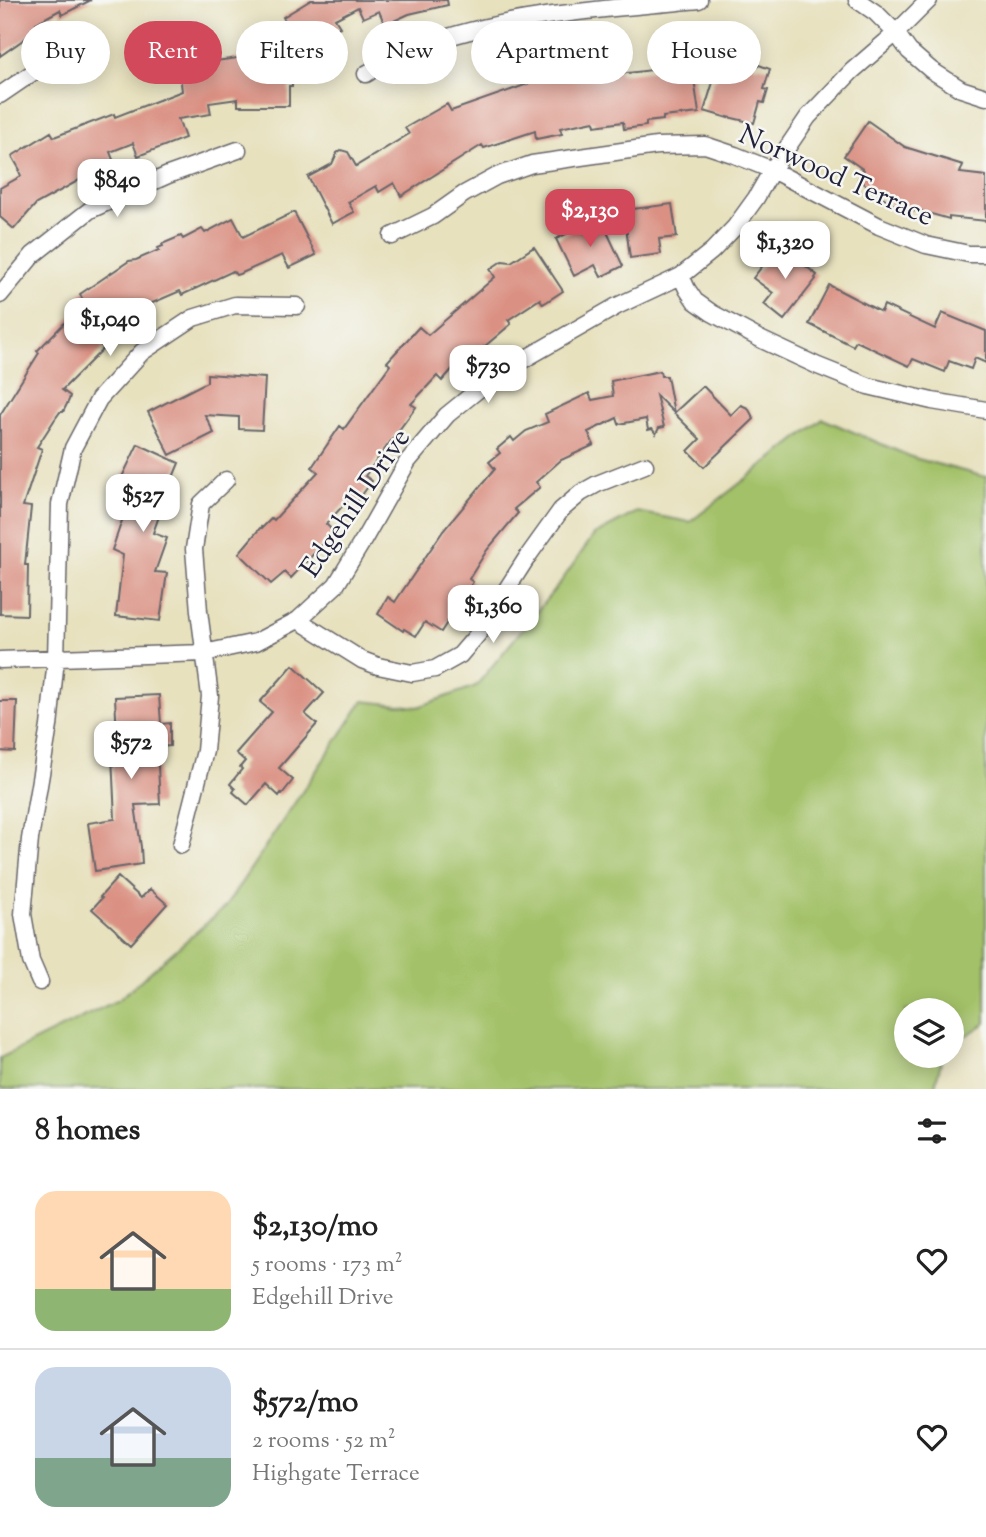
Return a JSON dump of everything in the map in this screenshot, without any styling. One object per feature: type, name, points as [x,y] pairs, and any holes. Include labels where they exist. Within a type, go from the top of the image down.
[{"type":"street","points":[[457,35],[533,18],[699,0]]},
{"type":"street","points":[[857,0],[876,13],[909,51],[931,70],[961,89],[986,97]]},
{"type":"street","name":"Edgehill Drive","points":[[0,660],[204,653],[256,642],[298,620],[336,585],[408,461],[447,415],[495,376],[618,306],[681,276],[712,251],[735,227],[756,198],[808,117],[852,71],[929,0]]},
{"type":"street","points":[[0,95],[21,81]]},
{"type":"street","name":"Norwood Terrace","points":[[392,236],[433,216],[464,194],[497,176],[532,164],[657,146],[705,145],[772,170],[878,226],[926,245],[969,254],[986,254]]},
{"type":"street","points":[[0,295],[33,255],[90,210],[168,176],[238,150]]},
{"type":"street","points":[[681,276],[695,301],[712,313],[818,366],[868,386],[986,410]]},
{"type":"street","points":[[40,982],[31,961],[23,914],[30,839],[49,726],[56,659],[60,504],[73,448],[99,400],[142,352],[193,318],[235,305],[297,306]]},
{"type":"street","points":[[298,620],[362,660],[378,666],[412,673],[435,669],[460,655],[478,634],[561,510],[597,484],[645,465]]},
{"type":"street","points":[[181,845],[205,751],[210,696],[194,549],[201,504],[226,480]]},
{"type":"green space","points":[[823,419],[914,458],[986,477],[986,1023],[964,1037],[964,998],[894,998],[894,1068],[940,1068],[934,1089],[0,1089],[0,1058],[118,1000],[225,907],[363,701],[418,707],[476,686],[560,583],[594,535],[637,512],[690,522]]},
{"type":"building","points":[[0,0],[91,0],[62,15],[60,10],[40,21],[21,21],[21,41],[0,56]]},
{"type":"building","points":[[311,0],[447,0],[448,5],[409,14],[394,21],[383,21],[379,11],[363,18],[358,7],[335,19],[336,21],[285,21],[283,17]]},
{"type":"building","points":[[236,58],[236,84],[292,84],[289,86],[289,106],[238,106],[238,99],[209,103],[211,114],[178,119],[185,138],[138,156],[133,143],[110,152],[115,165],[83,178],[36,204],[14,229],[0,217],[0,188],[21,176],[12,156],[51,132],[54,137],[114,114],[115,117],[182,91],[181,84],[222,84],[222,60]]},
{"type":"building","points":[[761,66],[770,69],[764,89],[768,90],[764,103],[760,102],[754,123],[704,111],[712,84],[761,84]]},
{"type":"building","points":[[647,71],[647,84],[695,84],[699,113],[663,117],[663,120],[646,122],[646,126],[624,129],[623,122],[595,126],[594,121],[560,128],[562,134],[536,139],[535,131],[484,148],[482,145],[401,196],[394,183],[379,192],[376,186],[348,202],[354,212],[332,224],[308,177],[332,164],[341,150],[348,152],[356,166],[409,134],[405,128],[447,104],[451,111],[528,84],[633,84],[633,72]]},
{"type":"building","points":[[868,121],[905,147],[963,165],[960,173],[986,176],[986,221],[949,219],[891,204],[858,179],[864,170],[844,156]]},
{"type":"building","points":[[672,204],[677,237],[659,239],[661,254],[630,258],[624,210]]},
{"type":"building","points":[[294,212],[316,255],[289,268],[282,255],[242,273],[236,275],[233,271],[182,295],[180,291],[150,304],[126,320],[128,325],[99,344],[104,348],[62,390],[70,396],[69,400],[37,447],[42,449],[23,506],[31,507],[25,565],[28,565],[27,615],[0,614],[0,415],[39,353],[37,351],[84,303],[80,294],[129,261],[159,250],[162,244],[181,236],[183,239],[202,229],[205,233],[233,218],[243,237]]},
{"type":"building","points":[[600,217],[623,266],[601,277],[595,265],[574,276],[556,239]]},
{"type":"building","points":[[779,245],[817,275],[784,320],[764,304],[773,293],[753,278]]},
{"type":"building","points":[[534,247],[563,291],[543,304],[540,299],[508,320],[511,324],[472,357],[468,351],[442,381],[437,376],[411,404],[416,407],[365,476],[372,481],[357,502],[350,498],[326,524],[334,532],[291,578],[285,572],[271,584],[239,553],[261,527],[272,518],[274,520],[318,472],[312,467],[340,426],[344,429],[390,365],[387,362],[419,327],[428,335],[495,277],[490,269],[502,261],[511,262]]},
{"type":"building","points":[[829,285],[881,312],[884,305],[935,329],[942,313],[986,331],[986,363],[975,358],[971,369],[949,361],[945,372],[913,359],[909,366],[856,341],[853,346],[809,324]]},
{"type":"building","points":[[660,371],[661,376],[667,376],[674,413],[656,395],[664,427],[659,428],[656,434],[652,429],[648,430],[646,419],[619,424],[617,418],[588,432],[594,445],[561,460],[536,482],[540,487],[514,509],[518,513],[487,550],[469,579],[473,582],[441,632],[425,622],[416,636],[404,629],[403,631],[378,614],[388,597],[395,602],[443,531],[495,469],[489,462],[500,453],[497,449],[511,437],[514,441],[526,431],[548,422],[545,414],[589,393],[592,400],[613,396],[611,381]]},
{"type":"building","points":[[207,374],[265,378],[262,430],[239,429],[239,417],[205,415],[214,433],[170,455],[148,412],[207,382]]},
{"type":"building","points":[[703,386],[731,415],[741,405],[748,408],[754,419],[704,467],[688,451],[700,439],[674,413]]},
{"type":"building","points":[[138,444],[179,463],[169,487],[174,489],[165,509],[162,508],[153,533],[167,538],[155,572],[167,573],[160,621],[116,616],[123,555],[112,550],[131,494],[118,488]]},
{"type":"building","points":[[293,665],[324,693],[305,714],[317,724],[279,768],[293,780],[282,794],[279,796],[266,784],[248,805],[233,792],[235,789],[230,784],[245,761],[236,753],[272,712],[260,702]]},
{"type":"building","points":[[159,695],[161,724],[170,723],[170,746],[157,747],[160,804],[135,805],[142,864],[95,871],[88,823],[115,819],[112,756],[118,756],[115,697]]},
{"type":"building","points":[[0,701],[17,701],[15,752],[0,751]]},
{"type":"building","points":[[118,877],[141,898],[150,889],[167,904],[131,944],[92,909]]}]
